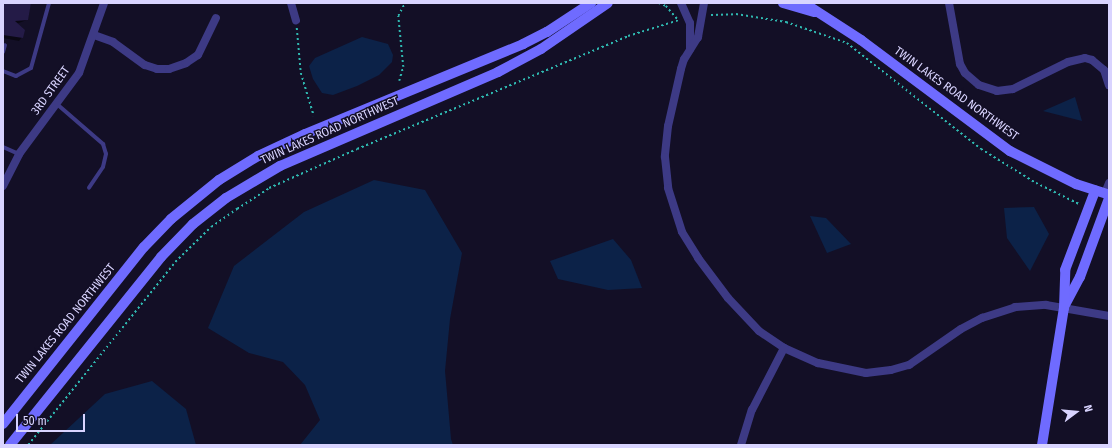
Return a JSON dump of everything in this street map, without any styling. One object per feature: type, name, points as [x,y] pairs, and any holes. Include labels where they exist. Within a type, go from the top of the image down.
[{"type":"main road","name":"TWIN LAKES ROAD NORTHWEST","points":[[3,424],[144,247],[171,219],[219,180],[258,156],[305,134],[523,44],[547,32],[591,3]]},
{"type":"main road","name":"TWIN LAKES ROAD NORTHWEST","points":[[10,445],[161,256],[215,206],[280,166],[498,72],[541,49],[608,3]]},
{"type":"main road","name":"TWIN LAKES ROAD NORTHWEST","points":[[783,3],[799,10],[815,12]]},
{"type":"main road","name":"TWIN LAKES ROAD NORTHWEST","points":[[804,3],[815,12],[861,40],[1010,151],[1104,194]]},
{"type":"main road","points":[[1042,445],[1064,308],[1065,270],[1104,194]]},
{"type":"main road","points":[[1064,308],[1080,277],[1104,194]]},
{"type":"street","name":"3RD STREET","points":[[3,186],[19,154],[58,105],[79,74],[104,3]]},
{"type":"street","points":[[291,3],[296,20]]},
{"type":"street","points":[[681,3],[689,18],[690,49]]},
{"type":"street","points":[[704,3],[698,37],[690,49],[681,69],[666,141],[665,157],[672,204],[682,232],[728,298],[754,326],[784,348],[818,363],[841,370],[866,373],[885,371],[910,365],[961,329],[995,313],[1023,305],[1064,308],[1109,316]]},
{"type":"street","points":[[949,3],[960,64],[965,72],[979,86],[997,91],[1013,89],[1068,62],[1085,58],[1092,60],[1104,70],[1109,85]]},
{"type":"street","points":[[94,35],[113,42],[145,65],[157,69],[170,68],[186,63],[198,55],[216,18]]},
{"type":"street","points":[[1104,194],[1109,183]]},
{"type":"street","points":[[741,445],[761,391],[784,348]]},
{"type":"lane","points":[[3,71],[16,76],[31,68],[49,3]]},
{"type":"lane","points":[[3,52],[5,44]]},
{"type":"lane","points":[[58,105],[103,144],[106,154],[103,167],[89,188]]},
{"type":"lane","points":[[3,147],[19,154]]},
{"type":"path","points":[[399,81],[403,67],[398,16],[405,3]]},
{"type":"path","points":[[659,3],[666,6],[678,20]]},
{"type":"path","points":[[705,16],[736,14],[780,21],[847,43],[981,149],[1036,183],[1082,205]]},
{"type":"path","points":[[28,445],[175,262],[211,227],[269,188],[350,152],[621,39],[678,20],[689,18]]},
{"type":"path","points":[[296,20],[301,73],[314,116]]},
{"type":"water","points":[[362,37],[388,44],[393,55],[392,62],[379,75],[357,86],[333,95],[322,93],[313,79],[309,66],[315,58]]},
{"type":"water","points":[[1075,97],[1082,121],[1043,111]]},
{"type":"water","points":[[374,180],[425,190],[462,253],[450,319],[445,371],[451,439],[453,445],[300,445],[320,420],[305,385],[283,362],[249,353],[208,328],[234,266],[304,212]]},
{"type":"water","points":[[1034,207],[1049,234],[1030,271],[1007,238],[1004,208]]},
{"type":"water","points":[[810,216],[826,218],[851,244],[827,253]]},
{"type":"water","points":[[613,239],[631,260],[642,288],[608,290],[558,279],[550,261]]},
{"type":"water","points":[[152,381],[186,409],[196,445],[50,445],[105,394]]},
{"type":"building","points":[[3,3],[31,3],[28,20],[15,21],[25,30],[23,38],[3,35]]}]
